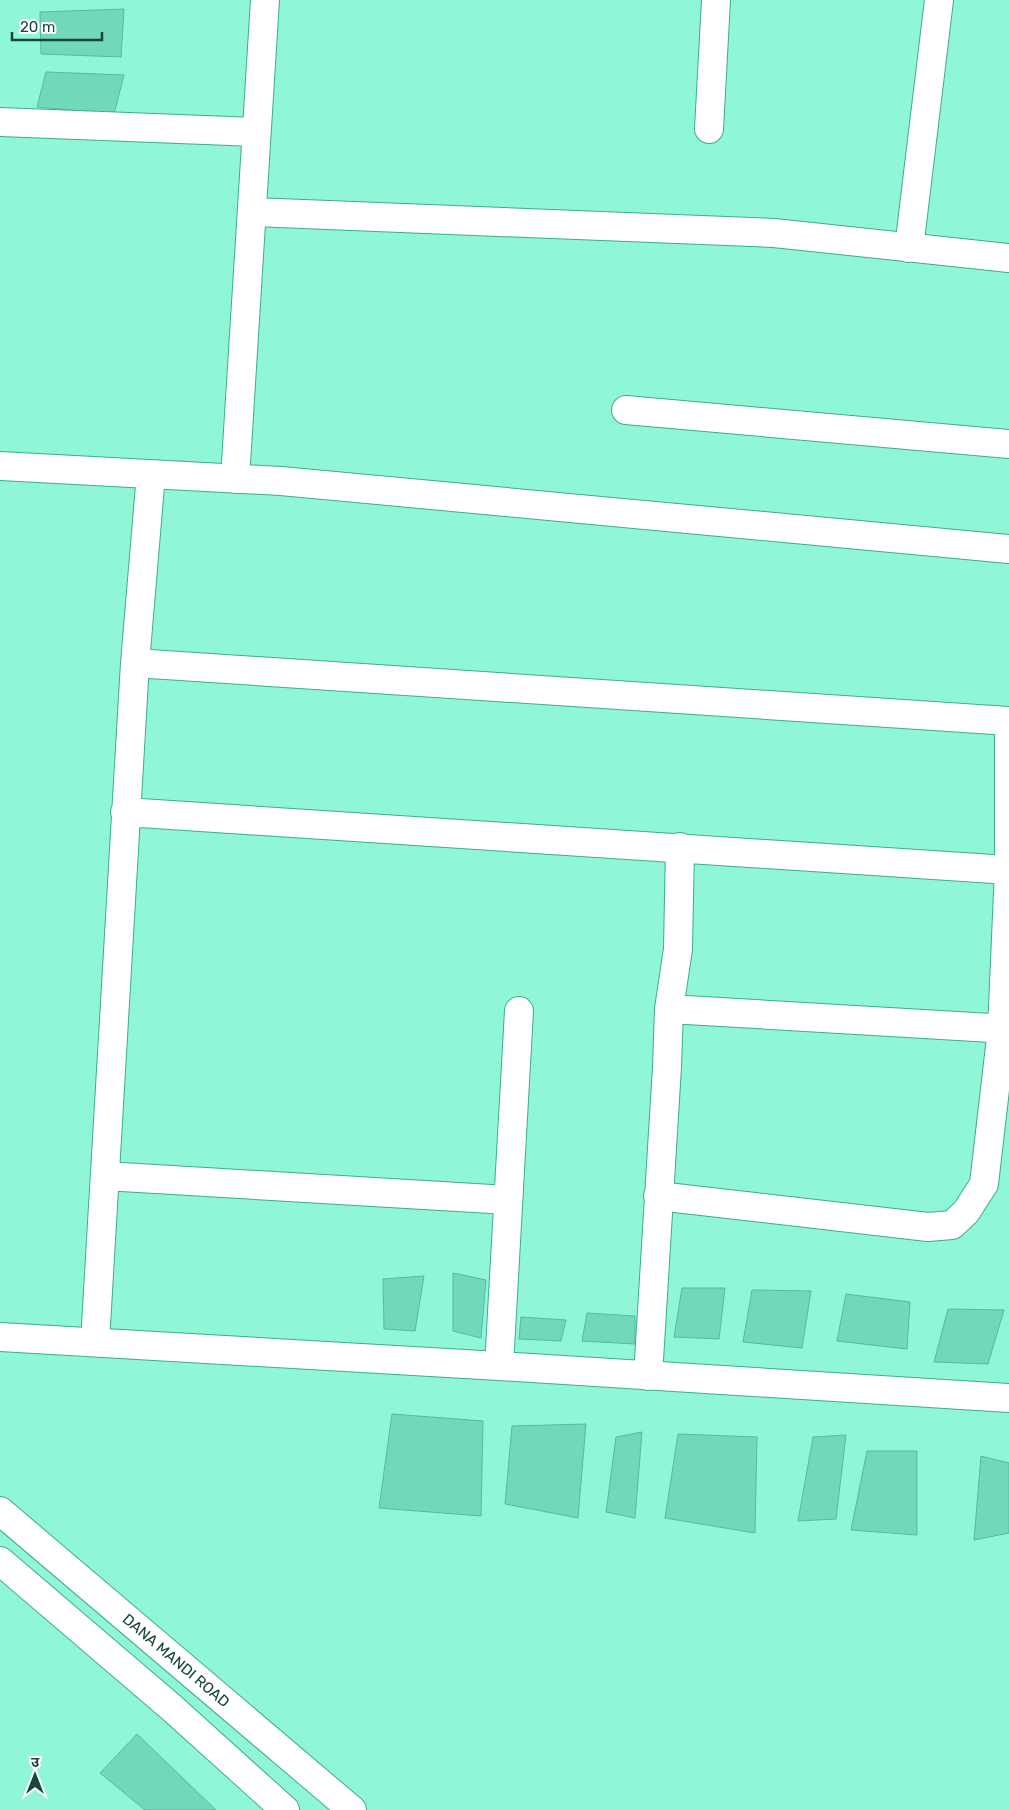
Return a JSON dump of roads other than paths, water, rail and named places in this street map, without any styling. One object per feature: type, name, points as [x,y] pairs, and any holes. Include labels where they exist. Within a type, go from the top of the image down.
[{"type":"street","points":[[235,478],[264,0]]},
{"type":"street","points":[[709,128],[716,0]]},
{"type":"street","points":[[909,248],[938,0]]},
{"type":"street","points":[[0,122],[256,132]]},
{"type":"street","points":[[252,212],[774,233],[1009,258]]},
{"type":"street","points":[[626,410],[1009,444]]},
{"type":"street","points":[[0,466],[281,481],[1009,549]]},
{"type":"street","points":[[95,1342],[125,812],[135,662],[151,474]]},
{"type":"street","points":[[135,662],[1009,721]]},
{"type":"street","points":[[658,1196],[928,1227],[952,1225],[966,1212],[984,1184],[1005,1029],[1009,870],[1009,717]]},
{"type":"street","points":[[125,812],[1009,870]]},
{"type":"street","points":[[648,1376],[669,1009],[678,949],[680,848]]},
{"type":"street","points":[[669,1009],[1005,1029]]},
{"type":"street","points":[[499,1366],[519,1011]]},
{"type":"street","points":[[104,1176],[508,1200]]},
{"type":"street","points":[[0,1337],[1009,1398]]},
{"type":"street","name":"DANA MANDI ROAD","points":[[0,1511],[352,1810]]},
{"type":"street","points":[[0,1561],[172,1708],[285,1810]]}]
